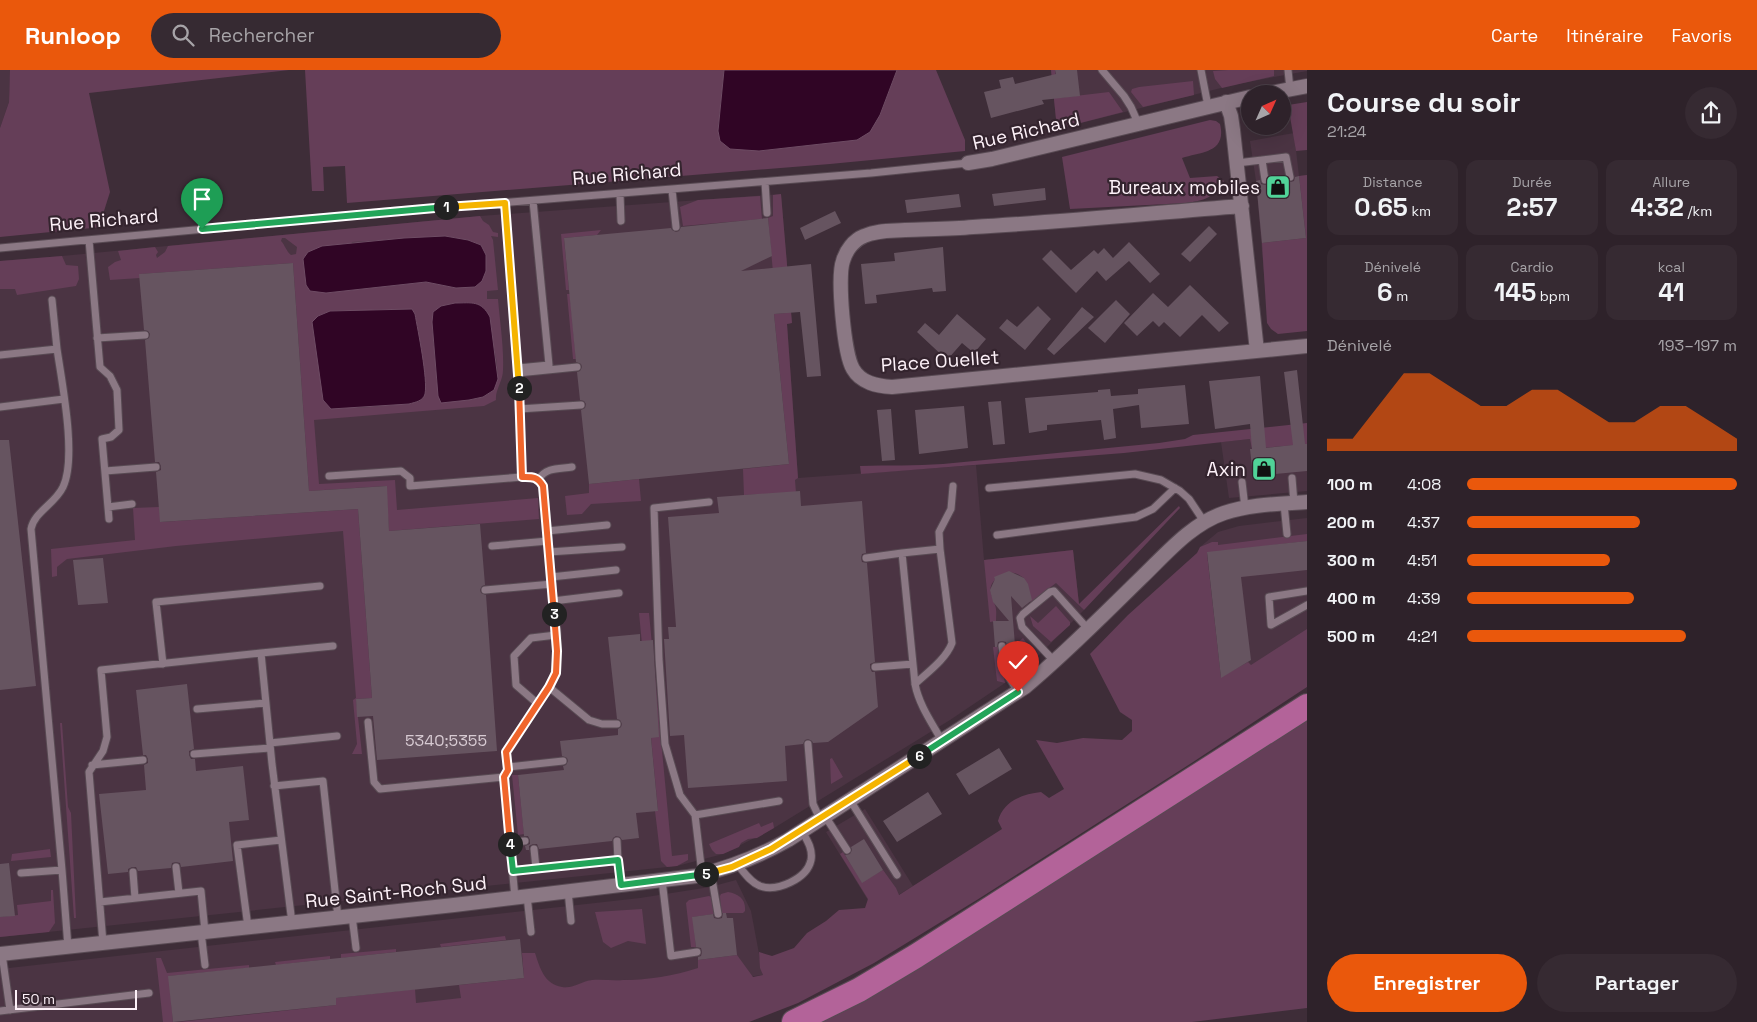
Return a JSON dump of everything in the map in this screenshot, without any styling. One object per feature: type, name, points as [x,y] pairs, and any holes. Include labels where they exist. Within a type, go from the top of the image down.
[{"type":"highway","points":[[794,1022],[859,990],[916,956],[1307,706]]},
{"type":"street","points":[[1291,89],[1307,86]]},
{"type":"street","name":"Rue Richard","points":[[968,163],[992,159],[1241,99]]},
{"type":"street","points":[[1226,102],[1231,116],[1237,163],[1257,351]]},
{"type":"street","name":"Place Ouellet","points":[[1242,206],[872,233],[857,239],[846,254],[841,270],[842,309],[848,360],[853,370],[863,379],[873,385],[892,387],[1307,346]]},
{"type":"street","name":"Rue Saint-Roch Sud","points":[[1,954],[338,918],[662,880],[706,874],[737,864],[771,849],[802,831],[1018,692],[1055,662],[1171,549],[1205,523],[1223,514],[1245,508],[1295,503]]},
{"type":"lane","points":[[1102,70],[1124,96],[1138,123]]},
{"type":"lane","points":[[1201,70],[1208,106]]},
{"type":"lane","points":[[1288,70],[1290,85]]},
{"type":"lane","points":[[1237,163],[1286,157],[1290,177]]},
{"type":"lane","points":[[1262,160],[1265,180]]},
{"type":"lane","name":"Rue Richard","points":[[0,248],[349,215],[672,190],[968,163]]},
{"type":"lane","points":[[765,182],[767,213]]},
{"type":"lane","points":[[672,190],[676,227]]},
{"type":"lane","points":[[620,194],[621,221]]},
{"type":"lane","points":[[518,370],[549,364],[533,201]]},
{"type":"lane","points":[[505,203],[518,370],[522,477]]},
{"type":"lane","points":[[89,240],[100,367],[110,376],[117,390],[120,426],[116,434],[102,439],[109,519]]},
{"type":"lane","points":[[52,300],[69,446],[68,475],[60,494],[35,518],[31,529],[68,947]]},
{"type":"lane","points":[[98,338],[145,334]]},
{"type":"lane","points":[[0,355],[57,349]]},
{"type":"lane","points":[[518,370],[577,367]]},
{"type":"lane","points":[[0,407],[64,399]]},
{"type":"lane","points":[[519,409],[581,405]]},
{"type":"lane","points":[[105,472],[156,467]]},
{"type":"lane","points":[[539,479],[542,473],[547,470],[572,467]]},
{"type":"lane","points":[[329,476],[401,471],[410,478],[410,486],[534,477],[539,479],[543,486],[556,635],[556,673],[549,687],[506,752],[508,770],[504,777],[513,871],[531,932]]},
{"type":"lane","points":[[989,488],[1135,474],[1161,480],[1175,488],[1185,495],[1205,523]]},
{"type":"lane","points":[[1287,534],[1295,503],[1292,478]]},
{"type":"lane","points":[[1242,482],[1245,508]]},
{"type":"lane","points":[[915,684],[940,660],[952,643],[939,532],[951,509],[953,486]]},
{"type":"lane","points":[[997,535],[1136,517],[1152,509],[1175,488]]},
{"type":"lane","points":[[709,502],[654,508],[659,659],[665,744],[680,795],[696,815],[706,874],[718,914]]},
{"type":"lane","points":[[108,507],[132,504]]},
{"type":"lane","points":[[547,530],[607,525]]},
{"type":"lane","points":[[492,546],[548,540]]},
{"type":"lane","points":[[549,552],[622,547]]},
{"type":"lane","points":[[866,558],[940,549]]},
{"type":"lane","points":[[902,554],[915,684],[919,701],[942,741]]},
{"type":"lane","points":[[485,590],[616,570]]},
{"type":"lane","points":[[163,664],[156,602],[320,586]]},
{"type":"lane","points":[[1307,591],[1269,597],[1271,625],[1307,605]]},
{"type":"lane","points":[[1055,662],[1022,627],[1020,618],[1023,614],[1050,592],[1054,592],[1088,629]]},
{"type":"lane","points":[[553,601],[619,593]]},
{"type":"lane","points":[[538,704],[516,685],[514,656],[531,638],[556,635]]},
{"type":"lane","points":[[103,943],[89,772],[103,751],[106,737],[101,670],[334,646]]},
{"type":"lane","points":[[1002,646],[1005,671],[1018,692]]},
{"type":"lane","points":[[261,654],[274,786],[292,923]]},
{"type":"lane","points":[[875,668],[913,664]]},
{"type":"lane","points":[[549,687],[588,720],[602,724],[617,724]]},
{"type":"lane","points":[[197,709],[266,703]]},
{"type":"lane","points":[[368,722],[374,782],[380,789],[504,777]]},
{"type":"lane","points":[[194,754],[270,746],[337,736]]},
{"type":"lane","points":[[808,744],[813,804],[847,850]]},
{"type":"lane","points":[[92,765],[143,760]]},
{"type":"lane","points":[[508,767],[563,761]]},
{"type":"lane","points":[[274,786],[324,780],[338,918]]},
{"type":"lane","points":[[850,800],[897,875]]},
{"type":"lane","points":[[696,815],[779,801]]},
{"type":"lane","points":[[737,864],[746,876],[760,886],[771,888],[790,883],[803,873],[811,860],[809,843],[802,831]]},
{"type":"lane","points":[[248,928],[238,844],[281,840]]},
{"type":"lane","points":[[510,842],[524,841]]},
{"type":"lane","points":[[616,841],[621,885]]},
{"type":"lane","points":[[534,849],[536,868]]},
{"type":"lane","points":[[513,871],[618,860]]},
{"type":"lane","points":[[176,867],[179,893]]},
{"type":"lane","points":[[21,873],[62,870]]},
{"type":"lane","points":[[133,872],[135,898]]},
{"type":"lane","points":[[662,880],[671,956],[697,952]]},
{"type":"lane","points":[[100,902],[201,891],[205,965]]},
{"type":"lane","points":[[568,891],[571,921]]},
{"type":"lane","points":[[352,916],[356,948]]},
{"type":"lane","points":[[1,954],[10,1010]]},
{"type":"lane","points":[[0,1011],[149,993]]},
{"type":"shaded area","points":[[0,70],[10,70],[9,102],[0,128]]},
{"type":"shaded area","points":[[10,70],[289,70],[89,93],[110,192],[104,211],[102,227],[0,237],[0,128],[9,102]]},
{"type":"shaded area","points":[[305,70],[724,70],[718,131],[880,115],[897,70],[936,70],[965,140],[965,151],[830,164],[347,203],[345,166],[323,167],[324,191],[312,191]]},
{"type":"shaded area","points":[[724,70],[897,70],[880,115],[870,132],[857,140],[759,151],[730,149],[720,141],[718,131]]},
{"type":"shaded area","points":[[1051,70],[1307,71],[1237,84],[1057,129]]},
{"type":"shaded area","points":[[1051,70],[1055,70],[1058,98],[1109,92],[1123,112],[1057,129]]},
{"type":"shaded area","points":[[1274,70],[1274,76],[1222,88],[1215,79],[1213,71]]},
{"type":"shaded area","points":[[1193,81],[1194,95],[1143,107],[1131,92],[1132,89],[1139,87]]},
{"type":"shaded area","points":[[1307,102],[1307,150],[1296,151],[1291,122],[1291,105]]},
{"type":"shaded area","points":[[1210,120],[1220,124],[1220,141],[1211,150],[1182,158],[1190,178],[1217,176],[1224,181],[1213,194],[1198,201],[1186,203],[1070,209],[1062,157]]},
{"type":"shaded area","points":[[1294,133],[1299,176],[1307,175],[1307,282],[1265,286],[1256,181],[1250,141]]},
{"type":"shaded area","points":[[1307,175],[1307,331],[1278,334],[1267,323],[1262,243],[1306,238],[1299,176]]},
{"type":"shaded area","points":[[781,194],[792,323],[787,324],[798,478],[976,465],[984,560],[1073,550],[1079,604],[1084,610],[1030,664],[950,720],[774,828],[723,854],[677,866],[0,937],[0,261],[480,216]]},
{"type":"shaded area","points":[[781,194],[792,323],[787,324],[798,478],[795,480],[796,493],[744,495],[743,469],[789,464],[774,314],[786,313],[773,272],[768,218],[773,216],[773,195]]},
{"type":"shaded area","points":[[760,196],[762,219],[683,226],[680,207],[698,200]]},
{"type":"shaded area","points":[[480,216],[493,232],[498,233],[498,237],[491,236],[498,290],[487,291],[487,299],[498,299],[502,344],[503,374],[496,400],[484,406],[314,420],[319,484],[395,480],[397,510],[538,498],[539,519],[389,531],[386,486],[309,491],[293,263],[140,274],[140,278],[110,280],[108,267],[121,260],[118,251],[155,247],[158,252],[157,258],[165,252],[168,246]],"holes":[[[445,236],[468,240],[481,245],[486,262],[485,271],[482,281],[456,288],[427,282],[326,293],[352,242]],[[282,238],[285,238],[297,247],[296,254],[291,255],[281,241]],[[412,309],[420,401],[409,404],[357,408],[318,316],[330,311]],[[432,322],[493,343],[497,361],[497,375],[491,392],[483,397],[458,401],[441,402],[438,396]]]},
{"type":"shaded area","points":[[601,230],[597,235],[564,238],[569,290],[566,290],[561,234]]},
{"type":"shaded area","points":[[445,236],[468,240],[481,245],[486,255],[486,271],[482,281],[475,287],[456,288],[426,282],[326,293],[310,291],[306,285],[303,259],[308,252],[322,246]]},
{"type":"shaded area","points":[[62,256],[66,265],[78,266],[79,279],[76,286],[17,295],[15,289],[0,289],[0,261]]},
{"type":"shaded area","points":[[567,294],[570,294],[576,359],[573,359]]},
{"type":"shaded area","points":[[455,303],[479,305],[490,317],[498,379],[494,390],[483,397],[441,403],[438,396],[432,322],[433,312],[441,306]]},
{"type":"shaded area","points":[[412,309],[415,314],[424,367],[426,387],[423,398],[409,404],[331,409],[323,400],[312,322],[318,316],[330,311]]},
{"type":"shaded area","points":[[1307,423],[1307,491],[1229,498],[1221,442],[1250,439]]},
{"type":"shaded area","points":[[1307,423],[1307,444],[1252,449],[1250,439],[1124,453],[861,474],[860,466],[943,464],[1159,443],[1185,439],[1193,435]]},
{"type":"shaded area","points":[[639,479],[641,501],[591,504],[582,514],[567,515],[565,496],[589,493],[589,484]]},
{"type":"shaded area","points":[[1179,506],[1180,508],[1084,610],[1056,583],[1031,602],[1027,599],[1024,578],[1011,572],[997,578],[991,585],[996,609],[996,621],[990,622],[984,560],[1073,550],[1079,604]]},
{"type":"shaded area","points":[[159,507],[161,522],[358,509],[372,698],[356,699],[362,754],[352,754],[357,744],[353,700],[356,698],[343,531],[176,546],[67,559],[57,567],[57,576],[52,577],[51,549],[135,540],[133,508]]},
{"type":"shaded area","points":[[1307,518],[1307,634],[1223,688],[1207,552],[1200,547],[1218,532],[1239,526]]},
{"type":"shaded area","points":[[1307,534],[1307,541],[1207,553],[1221,677],[1248,662],[1251,665],[1307,629],[1307,687],[980,898],[874,963],[798,1003],[749,1022],[179,1022],[336,1005],[336,998],[415,989],[416,1003],[461,998],[459,985],[524,978],[522,953],[535,953],[541,970],[547,979],[551,983],[562,987],[570,987],[592,980],[661,977],[698,968],[698,960],[737,955],[753,977],[763,975],[760,968],[759,952],[772,956],[794,948],[807,933],[839,910],[865,908],[868,899],[840,854],[843,852],[862,882],[883,870],[899,895],[1002,829],[998,821],[1001,814],[1004,808],[1015,800],[1041,792],[1049,798],[1064,789],[1036,740],[1057,743],[1083,738],[1122,740],[1132,731],[1132,720],[1120,712],[1090,654],[1128,615],[1197,553],[1200,547],[1212,542],[1218,542],[1218,545]]},
{"type":"shaded area","points":[[1056,606],[1070,622],[1070,625],[1051,642],[1033,626],[1030,616],[1038,623]]},
{"type":"shaded area","points":[[639,613],[649,613],[672,856],[688,854],[688,860],[677,866],[667,867],[661,861],[655,811],[658,810]]},
{"type":"shaded area","points":[[1023,638],[1035,656],[1027,665],[1017,643]]},
{"type":"shaded area","points":[[993,647],[999,647],[1005,683],[997,681]]},
{"type":"shaded area","points":[[1307,717],[1307,1008],[1192,1022],[818,1022]]},
{"type":"shaded area","points":[[60,723],[62,723],[68,807],[71,813],[76,918],[74,918]]},
{"type":"shaded area","points":[[832,758],[843,777],[831,784],[830,759]]},
{"type":"shaded area","points":[[512,775],[518,775],[524,834],[518,835]]},
{"type":"shaded area","points":[[865,809],[913,886],[874,910],[826,832]]},
{"type":"shaded area","points":[[773,822],[774,828],[757,838],[748,839],[741,843],[739,847],[723,854],[716,854],[709,844],[759,823],[761,827]]},
{"type":"shaded area","points":[[50,849],[51,857],[11,861],[12,854]]},
{"type":"shaded area","points":[[736,880],[751,911],[763,975],[651,989],[649,979],[591,980],[577,986],[249,1022],[0,1022],[0,969],[640,898],[710,887]]},
{"type":"shaded area","points":[[51,890],[53,890],[55,923],[49,932],[0,937],[0,917],[18,915],[17,905],[51,901]]},
{"type":"shaded area","points":[[728,892],[735,894],[743,900],[745,911],[743,913],[721,913],[720,896]]},
{"type":"shaded area","points":[[711,897],[714,914],[693,917],[696,947],[691,947],[686,903],[689,900]]},
{"type":"shaded area","points":[[642,909],[646,944],[628,941],[611,948],[603,942],[595,912]]},
{"type":"shaded area","points":[[505,936],[506,940],[441,947],[440,944]]},
{"type":"shaded area","points":[[396,949],[396,952],[341,958],[341,954]]},
{"type":"shaded area","points":[[330,956],[330,959],[276,965],[275,962]]},
{"type":"shaded area","points":[[156,958],[161,958],[167,973],[249,965],[249,968],[169,976],[173,1022],[163,1022]]},
{"type":"building","points":[[1055,70],[1077,70],[1080,96],[1042,100],[1044,104],[991,118],[984,92],[1001,88],[999,80],[1013,77],[1015,84],[1056,74]]},
{"type":"building","points":[[1299,176],[1306,238],[1262,243],[1256,181],[1260,180],[1261,184],[1265,185],[1269,184],[1270,179],[1285,178],[1286,181],[1291,182],[1294,181],[1295,177]]},
{"type":"building","points":[[1045,188],[1046,200],[994,206],[992,194]]},
{"type":"building","points":[[959,194],[961,207],[907,213],[905,200]]},
{"type":"building","points":[[835,211],[841,223],[805,240],[800,228]]},
{"type":"building","points":[[768,218],[772,256],[741,271],[811,264],[821,376],[807,377],[800,312],[774,314],[789,464],[589,484],[581,410],[585,408],[586,404],[580,400],[577,372],[582,367],[581,364],[576,362],[564,238],[671,228],[676,232],[681,227]]},
{"type":"building","points":[[1209,226],[1217,234],[1190,262],[1181,254]]},
{"type":"building","points":[[1129,242],[1160,274],[1150,283],[1129,261],[1106,281],[1097,271],[1076,293],[1042,259],[1051,250],[1071,270],[1094,250],[1098,254],[1104,248],[1113,258]]},
{"type":"building","points":[[943,247],[946,291],[933,292],[932,288],[876,295],[877,303],[865,304],[861,264],[895,261],[894,253]]},
{"type":"building","points":[[293,263],[309,491],[387,486],[389,531],[480,524],[485,585],[480,590],[481,593],[486,595],[497,751],[377,760],[373,716],[357,717],[356,699],[372,698],[358,509],[160,522],[156,472],[161,470],[161,466],[159,462],[155,462],[145,340],[149,338],[150,334],[144,330],[139,274]]},
{"type":"building","points":[[1190,285],[1229,323],[1219,332],[1202,315],[1180,337],[1164,322],[1159,327],[1153,321],[1137,336],[1124,323],[1153,293],[1168,307]]},
{"type":"building","points":[[1116,300],[1130,314],[1105,343],[1088,328]]},
{"type":"building","points":[[1038,306],[1051,319],[1025,350],[999,328],[1007,319],[1017,327]]},
{"type":"building","points":[[1082,307],[1094,317],[1054,355],[1047,349]]},
{"type":"building","points":[[957,314],[986,339],[974,353],[962,343],[947,360],[917,332],[925,323],[939,335]]},
{"type":"building","points":[[1297,370],[1305,444],[1307,444],[1307,471],[1253,476],[1250,424],[1215,429],[1209,381],[1260,376],[1266,448],[1293,445],[1284,372]]},
{"type":"building","points":[[1185,385],[1189,424],[1141,428],[1139,405],[1113,409],[1116,438],[1104,440],[1101,420],[1047,425],[1047,430],[1029,433],[1025,398],[1098,392],[1098,390],[1110,389],[1111,396],[1138,394],[1138,389]]},
{"type":"building","points":[[1001,401],[1005,444],[993,445],[988,402]]},
{"type":"building","points":[[964,406],[968,448],[919,454],[915,410]]},
{"type":"building","points":[[891,409],[895,460],[882,461],[877,410]]},
{"type":"building","points":[[0,440],[9,440],[36,686],[0,690]]},
{"type":"building","points":[[800,491],[801,506],[862,501],[866,553],[862,554],[861,558],[862,562],[867,563],[875,662],[870,664],[870,668],[872,672],[875,672],[878,707],[828,742],[813,743],[808,739],[803,744],[785,746],[787,781],[688,788],[684,735],[670,736],[664,639],[669,639],[668,627],[676,627],[668,517],[719,513],[717,497]]},
{"type":"building","points":[[1307,541],[1307,570],[1241,577],[1251,660],[1221,678],[1207,552]]},
{"type":"building","points":[[103,558],[108,603],[78,605],[73,560]]},
{"type":"building","points":[[1009,571],[1024,578],[1028,584],[1032,600],[1022,608],[1011,596],[1015,645],[1007,646],[1006,642],[1002,641],[998,642],[997,647],[995,647],[993,621],[1009,621],[993,602],[990,590],[995,579],[994,577]]},
{"type":"building","points":[[640,634],[640,641],[653,640],[659,737],[651,738],[658,811],[636,813],[639,838],[622,840],[616,836],[612,841],[539,849],[537,844],[533,844],[529,846],[529,850],[526,850],[525,846],[530,844],[530,840],[528,836],[524,836],[518,775],[564,770],[563,766],[568,761],[567,758],[562,756],[560,741],[618,735],[618,729],[622,724],[617,719],[608,637]]},
{"type":"building","points":[[187,684],[194,749],[189,751],[189,755],[191,759],[195,759],[196,771],[243,766],[249,820],[229,822],[233,861],[181,867],[180,863],[176,862],[172,863],[171,868],[138,871],[136,867],[132,867],[128,869],[128,872],[108,874],[99,794],[146,790],[144,765],[148,763],[148,759],[146,755],[143,755],[136,690]]},
{"type":"building","points":[[999,748],[1012,769],[969,795],[956,774]]},
{"type":"building","points":[[928,792],[942,814],[897,842],[883,821]]},
{"type":"building","points":[[864,839],[883,870],[862,883],[845,855],[850,854],[851,847]]},
{"type":"building","points":[[9,863],[15,916],[0,917],[0,864]]},
{"type":"building","points":[[723,913],[726,913],[727,918],[733,918],[737,955],[698,960],[702,952],[701,948],[696,947],[692,917],[713,914],[714,918],[718,919],[722,918]]},
{"type":"building","points":[[520,939],[524,978],[336,998],[336,1005],[173,1022],[168,976]]},
{"type":"place","name":"Bureaux mobiles","points":[[1278,187]]},
{"type":"place","name":"Axin","points":[[1264,469]]},
{"type":"route","points":[[202,229],[505,203],[519,384],[522,477],[539,479],[543,486],[557,651],[556,673],[551,684],[506,752],[508,770],[504,777],[513,871],[618,860],[621,885],[696,876],[732,867],[788,840],[1018,692]]}]
